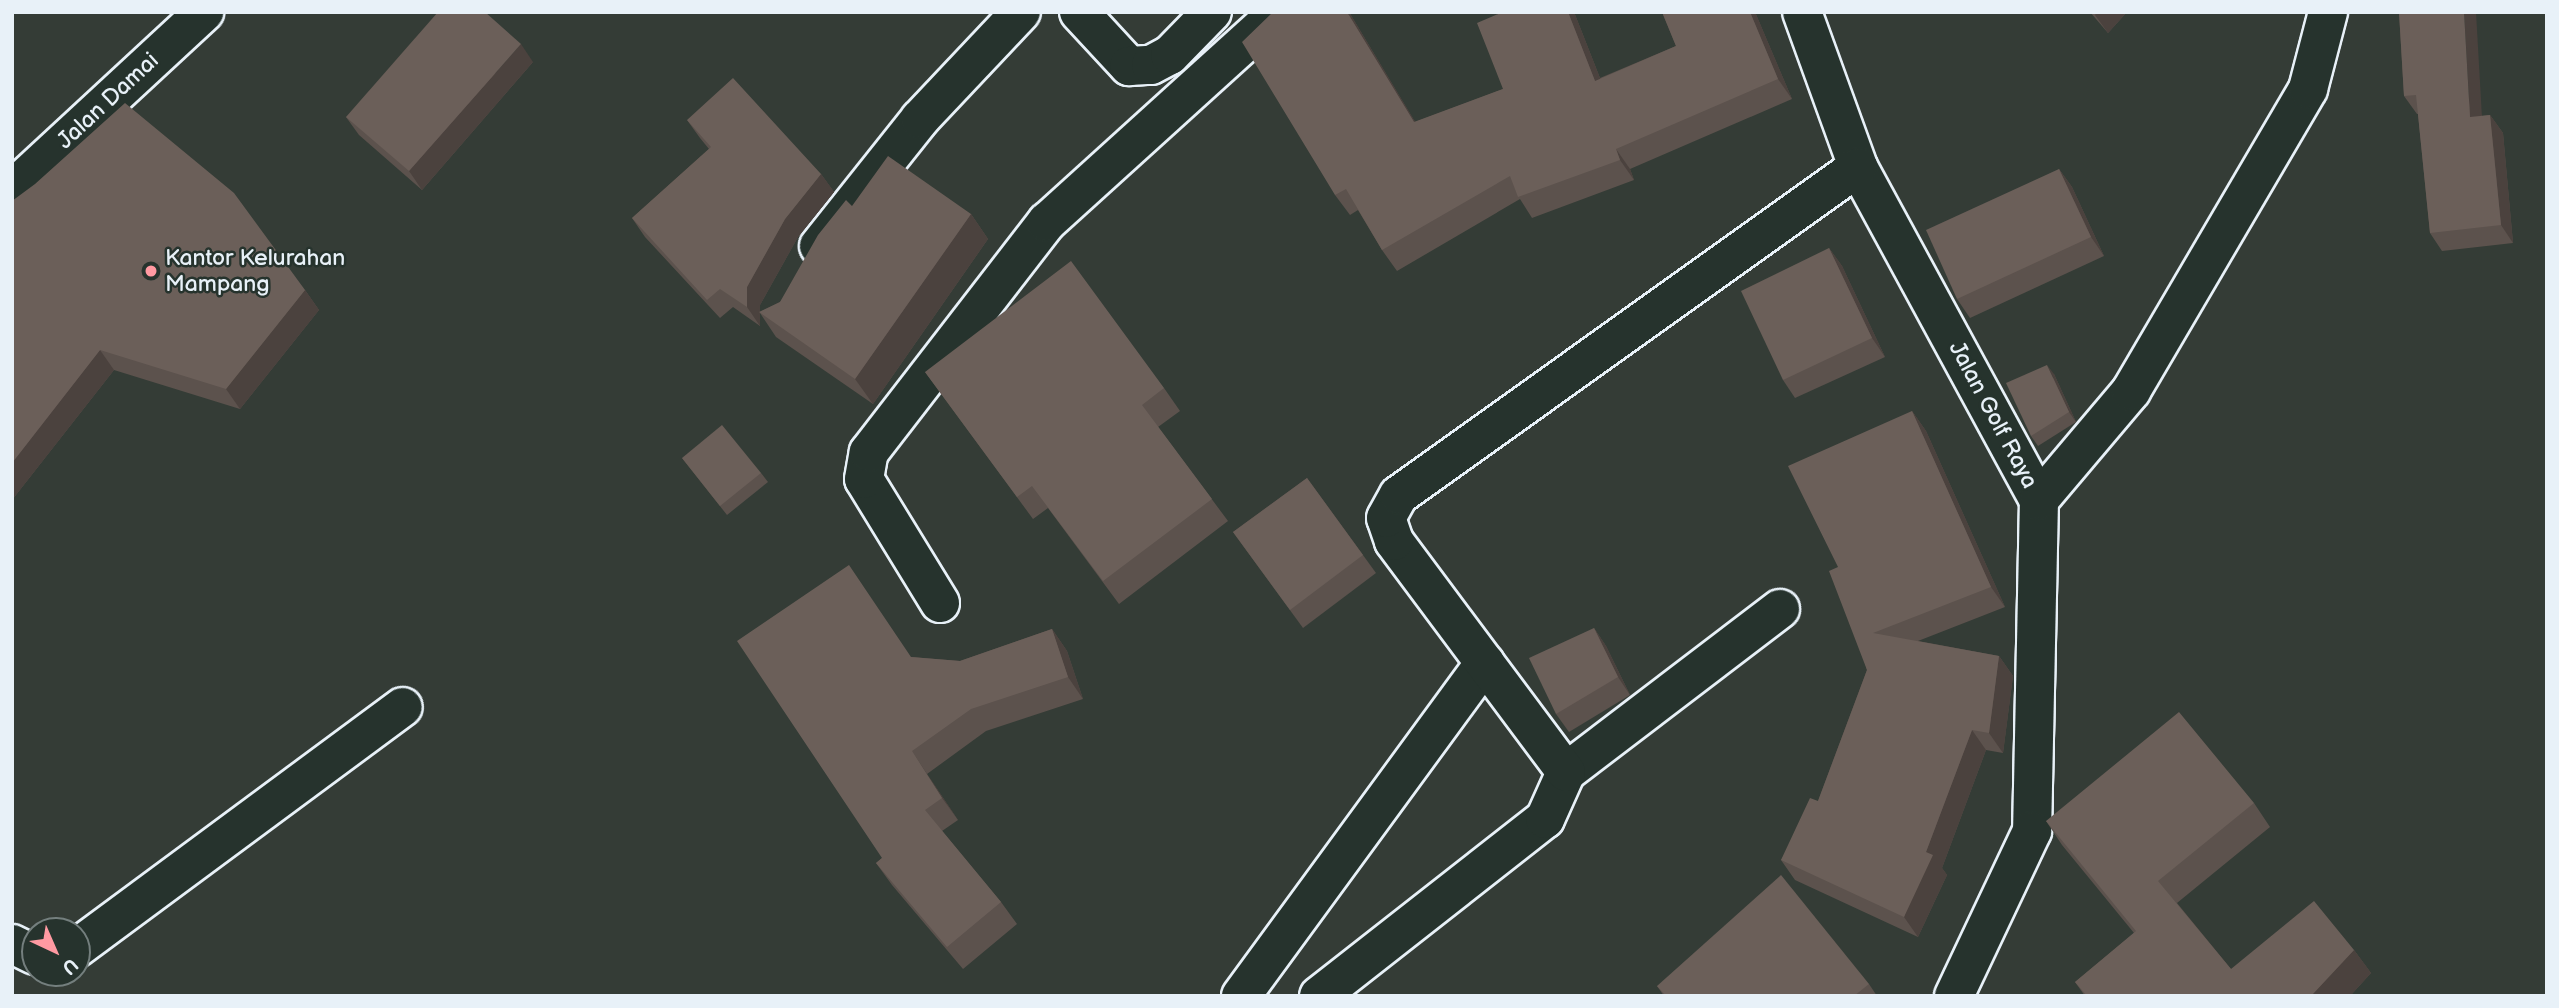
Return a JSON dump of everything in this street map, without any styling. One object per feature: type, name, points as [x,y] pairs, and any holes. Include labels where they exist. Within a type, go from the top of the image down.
[{"type":"street","name":"Jalan Damai","points":[[18,173],[204,12]]},
{"type":"street","points":[[798,282],[817,248],[920,119],[1021,12]]},
{"type":"street","points":[[1079,12],[1129,66],[1151,65],[1170,55],[1212,12]]},
{"type":"street","points":[[940,603],[864,479],[869,452],[1047,222],[1279,12]]},
{"type":"street","name":"Jalan Golf Raya","points":[[1802,12],[1858,167],[2039,500],[2032,831],[1975,979],[1954,996]]},
{"type":"street","points":[[2039,500],[2131,391],[2308,89],[2328,12]]},
{"type":"street","points":[[1566,772],[1394,541],[1386,518],[1399,495],[1858,167]]},
{"type":"street","points":[[1319,996],[1545,819],[1566,772],[1780,609]]},
{"type":"street","points":[[1241,996],[1485,663]]},
{"type":"street","points":[[91,938],[403,708]]},
{"type":"building","points":[[438,12],[485,12],[521,44],[409,171],[346,117]]},
{"type":"building","points":[[1273,12],[1347,12],[1414,122],[1503,89],[1477,23],[1503,12],[1568,12],[1595,81],[1676,46],[1662,12],[1750,12],[1778,79],[1616,149],[1620,160],[1518,197],[1510,176],[1382,250],[1346,189],[1335,195],[1242,42]]},
{"type":"building","points":[[2399,12],[2464,12],[2470,117],[2490,115],[2501,225],[2430,233],[2416,95],[2404,96]]},
{"type":"building","points":[[733,78],[821,174],[785,219],[747,287],[747,307],[720,289],[707,300],[632,218],[711,147],[687,120]]},
{"type":"building","name":"Kantor Kelurahan Mampang","points":[[125,103],[234,193],[305,290],[226,389],[100,350],[12,463],[12,201],[35,184]]},
{"type":"building","points":[[888,156],[971,214],[855,379],[759,312],[780,302],[818,235],[846,200],[852,206]]},
{"type":"building","points":[[2059,169],[2091,237],[1957,299],[1926,230]]},
{"type":"building","points":[[1829,248],[1872,338],[1783,380],[1741,291]]},
{"type":"building","points":[[1071,261],[1164,388],[1142,405],[1212,499],[1103,581],[1032,486],[1017,497],[925,372]]},
{"type":"building","points":[[2047,365],[2069,412],[2031,436],[2006,383]]},
{"type":"building","points":[[1912,411],[1991,587],[1873,633],[1999,656],[1989,733],[1972,730],[1926,852],[1933,855],[1904,917],[1781,860],[1810,798],[1818,801],[1867,670],[1829,571],[1838,567],[1788,466]]},
{"type":"building","points":[[722,425],[761,473],[720,506],[682,458]]},
{"type":"building","points":[[1307,478],[1363,555],[1290,610],[1233,532]]},
{"type":"building","points":[[849,565],[911,657],[960,661],[1052,629],[1068,677],[971,709],[912,751],[942,798],[925,810],[1001,902],[947,947],[876,863],[882,858],[737,641]]},
{"type":"building","points":[[1594,628],[1618,677],[1556,714],[1529,658]]},
{"type":"building","points":[[2179,712],[2254,803],[2158,881],[2231,969],[2314,901],[2354,950],[2311,996],[2087,996],[2075,982],[2136,931],[2046,821]]},
{"type":"building","points":[[1781,875],[1869,984],[1854,996],[1666,996],[1657,986]]},
{"type":"place","name":"Kantor Kelurahan Mampang","points":[[151,271]]}]
